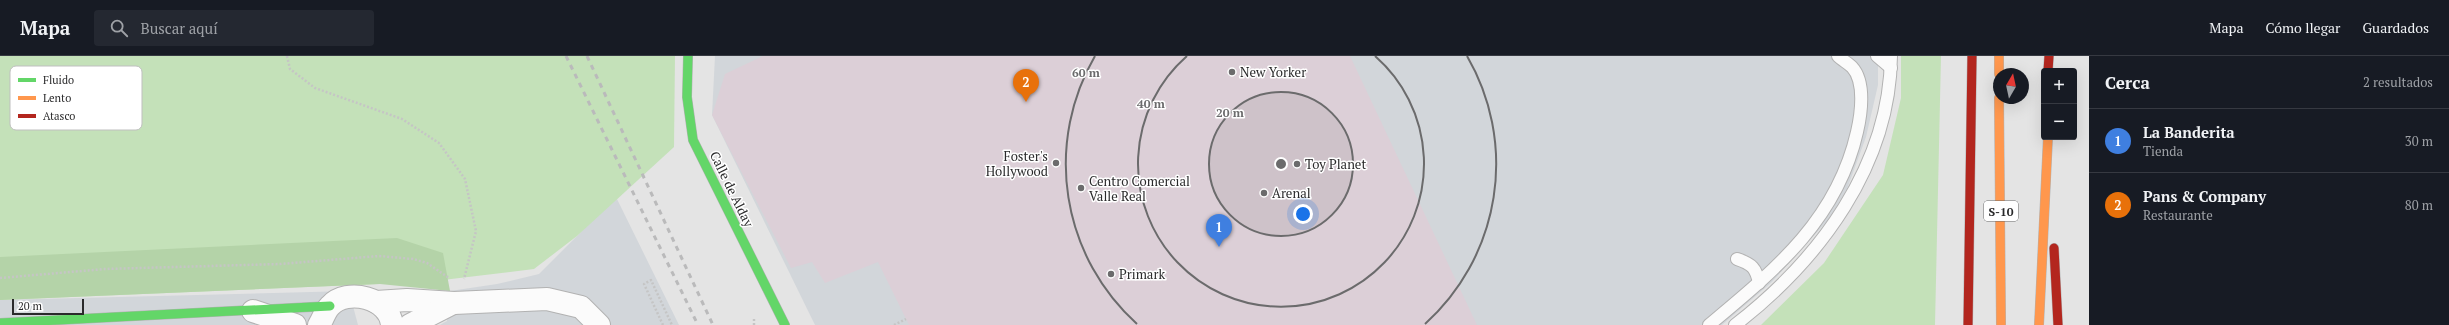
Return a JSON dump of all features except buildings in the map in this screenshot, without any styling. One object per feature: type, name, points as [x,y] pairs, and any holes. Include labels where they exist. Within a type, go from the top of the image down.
[{"type":"main road","name":"Calle de Alday","points":[[688,56],[687,97],[693,140],[785,325]]},
{"type":"main road","points":[[1968,325],[1972,56]]},
{"type":"main road","points":[[1999,56],[1999,68]]},
{"type":"main road","points":[[2048,56],[2048,68]]},
{"type":"main road","name":"S-10","points":[[2000,104],[2001,325]]},
{"type":"main road","points":[[2048,141],[2058,325]]},
{"type":"main road","points":[[2039,325],[2048,141]]},
{"type":"main road","points":[[0,323],[330,306]]},
{"type":"street","points":[[410,325],[456,293]]},
{"type":"street","points":[[376,302],[407,300],[456,293],[547,300],[581,307],[599,325]]},
{"type":"street","points":[[319,325],[330,306],[340,299],[352,296],[365,297],[376,302],[385,311],[392,325]]},
{"type":"street","points":[[252,310],[296,325]]},
{"type":"lane","points":[[1709,325],[1759,283],[1788,255],[1813,226],[1838,188],[1848,166],[1858,124],[1860,94],[1858,78],[1853,68],[1838,56]]},
{"type":"lane","points":[[1736,325],[1790,277],[1817,246],[1843,210],[1874,150],[1888,93],[1891,62],[1877,56]]},
{"type":"lane","points":[[1958,325],[1969,200]]},
{"type":"lane","points":[[1737,259],[1751,264],[1756,269],[1759,283]]},
{"type":"path","points":[[287,56],[290,69],[315,88],[402,119],[439,143],[465,179],[476,231],[464,279],[456,293]]},
{"type":"path","points":[[0,278],[104,268],[280,264],[379,256],[413,259],[427,263],[451,280]]},
{"type":"path","points":[[457,279],[464,279]]},
{"type":"path","points":[[663,325],[644,284],[651,280],[672,325]]},
{"type":"path","points":[[754,316],[754,325]]},
{"type":"path","points":[[894,325],[906,319]]},
{"type":"shaded area","points":[[715,56],[1878,56],[1878,85],[1866,137],[1847,189],[1829,219],[1772,282],[1722,325],[815,325],[712,115]]},
{"type":"shaded area","points":[[616,197],[679,325],[440,325],[447,321],[450,291],[497,284],[539,274]]},
{"type":"shaded area","points":[[349,291],[358,325],[0,325],[0,300]]},
{"type":"green space","points":[[0,56],[675,56],[674,147],[577,236],[534,269],[426,282],[0,300]]},
{"type":"green space","points":[[1901,56],[1941,56],[1935,325],[1761,325],[1824,263],[1883,175],[1901,98]]},
{"type":"green space","points":[[397,238],[443,253],[450,291],[380,284],[0,300],[0,257]]},
{"type":"railway","points":[[566,56],[698,325]]},
{"type":"railway","points":[[587,56],[713,325]]},
{"type":"traffic: fast","points":[[688,56],[687,97],[693,140],[785,325]]},
{"type":"traffic: fast","points":[[0,323],[330,306]]},
{"type":"traffic: slow","points":[[1999,56],[1999,68]]},
{"type":"traffic: slow","points":[[1999,104],[2001,325]]},
{"type":"traffic: slow","points":[[2039,325],[2048,140]]},
{"type":"traffic: jam","points":[[1968,325],[1972,56]]},
{"type":"traffic: jam","points":[[2048,68],[2049,56]]},
{"type":"traffic: jam","points":[[2054,248],[2058,325]]},
{"type":"place","name":"New Yorker","points":[[1232,72]]},
{"type":"place","name":"Pans & Company","points":[[1026,102]]},
{"type":"place","name":"Foster's Hollywood","points":[[1056,163]]},
{"type":"place","name":"Toy Planet","points":[[1297,164]]},
{"type":"place","name":"Centro Comercial Valle Real","points":[[1081,188]]},
{"type":"place","name":"Arenal","points":[[1264,193]]},
{"type":"place","name":"La Banderita","points":[[1219,247]]},
{"type":"place","name":"Primark","points":[[1111,274]]}]
